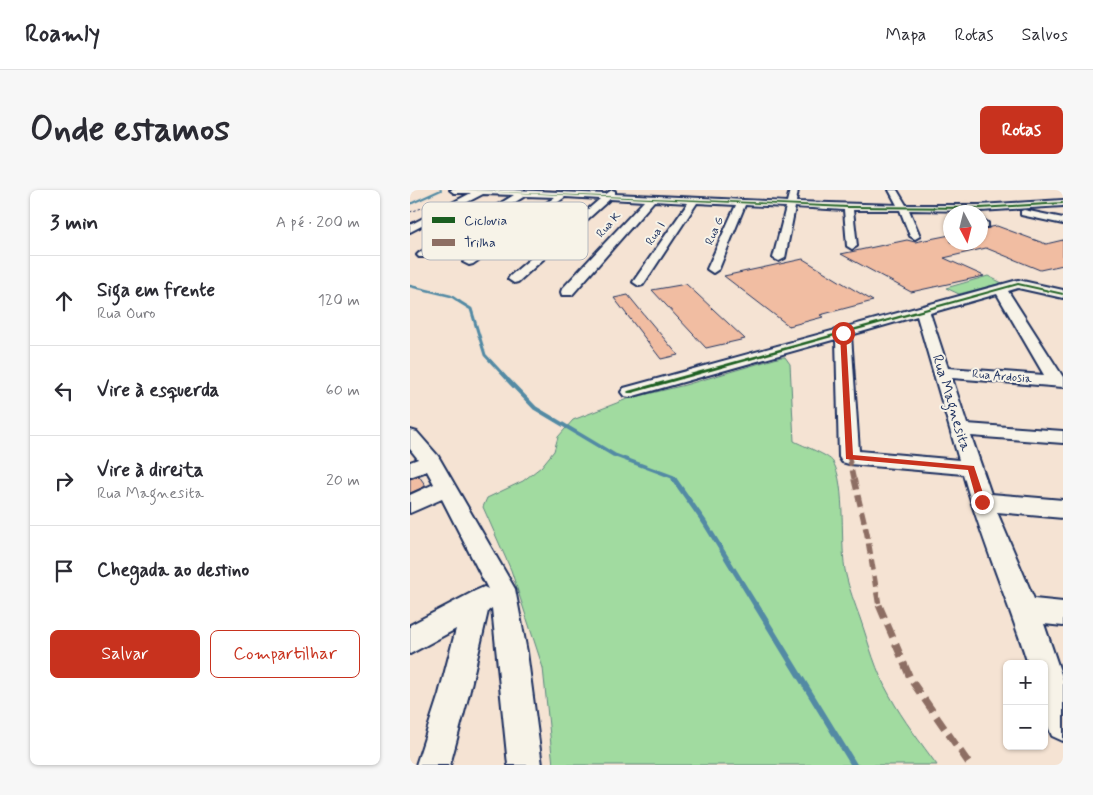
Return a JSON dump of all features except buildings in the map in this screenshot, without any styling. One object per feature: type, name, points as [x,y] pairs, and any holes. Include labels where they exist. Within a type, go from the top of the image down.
[{"type":"street","points":[[454,190],[791,205],[943,209]]},
{"type":"street","points":[[588,214],[616,190]]},
{"type":"street","points":[[779,258],[791,205],[797,191],[784,192]]},
{"type":"street","points":[[461,202],[480,192]]},
{"type":"street","points":[[508,202],[522,194]]},
{"type":"street","points":[[893,194],[904,208],[915,236]]},
{"type":"street","points":[[1047,194],[1060,203]]},
{"type":"street","points":[[553,202],[562,196]]},
{"type":"street","points":[[956,196],[966,205]]},
{"type":"street","name":"Rua K","points":[[567,292],[651,199]]},
{"type":"street","name":"Rua I","points":[[639,282],[694,201]]},
{"type":"street","name":"Rua G","points":[[713,269],[741,203]]},
{"type":"street","points":[[988,207],[1060,203]]},
{"type":"street","points":[[848,207],[852,246]]},
{"type":"street","points":[[991,207],[1063,221]]},
{"type":"street","points":[[1042,217],[1063,215]]},
{"type":"street","points":[[410,228],[422,222]]},
{"type":"street","points":[[514,279],[536,260]]},
{"type":"street","points":[[630,392],[843,333],[918,309],[1000,288],[1018,284],[1063,294]]},
{"type":"street","points":[[1000,288],[1060,382]]},
{"type":"street","points":[[880,322],[888,309],[897,305],[902,310],[918,309]]},
{"type":"street","name":"Rua Magnesita","points":[[918,309],[941,372],[982,502],[1025,610],[1042,660]]},
{"type":"street","points":[[843,333],[849,457],[971,468]]},
{"type":"street","name":"Rua Ardosia","points":[[941,372],[1060,382]]},
{"type":"street","points":[[959,429],[1063,437]]},
{"type":"street","points":[[410,436],[420,465],[447,487],[502,589],[512,652],[525,765]]},
{"type":"street","points":[[410,504],[447,487]]},
{"type":"street","points":[[982,502],[1063,509]]},
{"type":"street","points":[[410,640],[502,589]]},
{"type":"street","points":[[433,765],[454,694],[476,603]]},
{"type":"street","points":[[1025,610],[1063,614]]},
{"type":"street","points":[[1048,680],[1063,725]]},
{"type":"green space","points":[[988,276],[1002,283],[959,294],[946,288]]},
{"type":"green space","points":[[785,357],[790,364],[794,441],[831,459],[837,473],[840,486],[846,575],[877,668],[885,687],[901,714],[937,765],[553,765],[543,668],[511,570],[483,507],[487,498],[523,481],[541,467],[554,451],[558,437],[573,420],[627,399],[685,385]]},
{"type":"waterway","points":[[410,204],[441,190]]},
{"type":"waterway","points":[[410,286],[451,296],[460,302]]},
{"type":"waterway","points":[[458,301],[471,309],[485,355],[509,381]]},
{"type":"waterway","points":[[508,380],[535,408],[614,455],[673,477],[675,480]]},
{"type":"waterway","points":[[674,479],[705,523],[756,606]]},
{"type":"waterway","points":[[756,605],[854,765]]},
{"type":"marked path","points":[[849,457],[867,534],[880,610],[911,680],[970,765]]},
{"type":"cycle path","points":[[454,190],[848,207],[980,208],[1063,203]]},
{"type":"cycle path","points":[[630,392],[1018,284],[1063,294]]},
{"type":"route","points":[[843,333],[849,457],[971,468],[982,502]]}]
